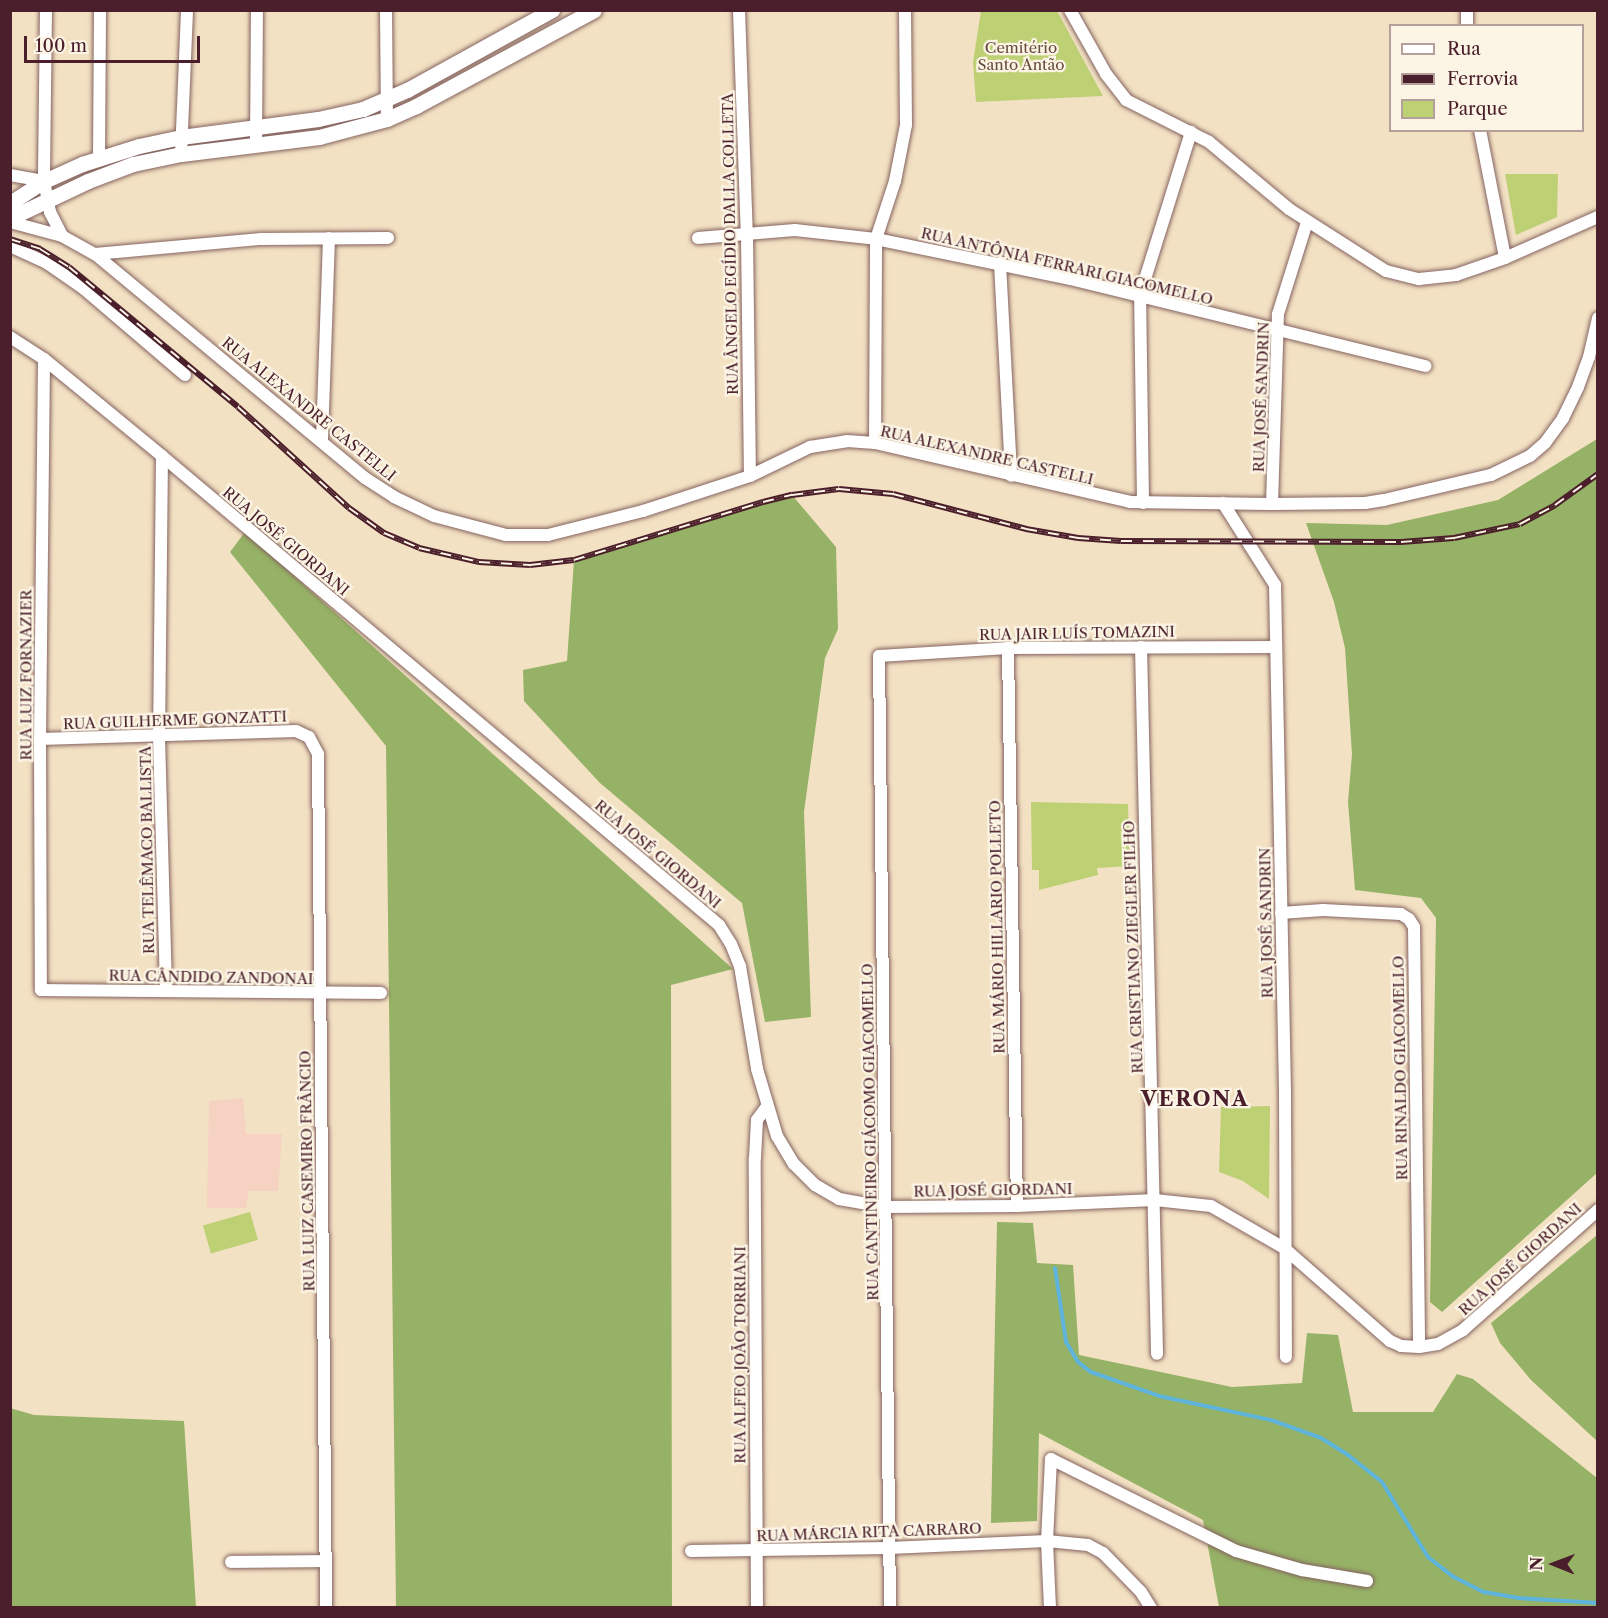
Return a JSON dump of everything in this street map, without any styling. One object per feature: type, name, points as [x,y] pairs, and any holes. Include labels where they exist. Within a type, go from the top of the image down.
[{"type":"main road","points":[[10,203],[44,181],[99,158],[181,137],[344,114],[387,99],[552,10]]},
{"type":"main road","points":[[10,220],[47,200],[116,170],[182,154],[256,146],[350,131],[387,119],[416,106],[590,11]]},
{"type":"main road","points":[[488,45],[496,61]]},
{"type":"main road","points":[[10,193],[30,191]]},
{"type":"street","points":[[46,10],[44,181],[52,218],[63,236]]},
{"type":"street","points":[[99,158],[100,10]]},
{"type":"street","points":[[182,154],[187,10]]},
{"type":"street","points":[[256,10],[256,146]]},
{"type":"street","points":[[386,10],[387,119]]},
{"type":"street","name":"RUA ÂNGELO EGÍDIO DALLA COLLETA","points":[[739,10],[747,235],[750,476]]},
{"type":"street","points":[[875,443],[876,239],[895,181],[906,125],[905,10]]},
{"type":"street","points":[[1071,10],[1106,74],[1126,100],[1191,132],[1225,154],[1307,222],[1369,262],[1403,277],[1419,279],[1446,276],[1505,258],[1598,218]]},
{"type":"street","points":[[1143,503],[1140,295],[1191,132]]},
{"type":"street","points":[[1480,132],[1505,258]]},
{"type":"street","points":[[10,175],[44,181]]},
{"type":"street","name":"RUA ALEXANDRE CASTELLI","points":[[10,220],[63,236],[95,254],[365,478],[417,510],[481,530],[506,535],[548,535],[573,530],[673,502],[750,476],[810,447],[847,441],[875,443],[1113,499],[1143,503],[1365,503],[1491,476],[1512,467],[1545,443],[1563,418],[1589,357],[1598,318]]},
{"type":"street","name":"RUA JOSÉ SANDRIN","points":[[1272,504],[1276,330],[1278,314],[1307,222]]},
{"type":"street","name":"RUA ANTÔNIA FERRARI GIACOMELLO","points":[[698,238],[795,230],[876,239],[1000,263],[1140,295],[1425,366]]},
{"type":"street","points":[[322,440],[329,238]]},
{"type":"street","points":[[95,254],[261,239],[388,238]]},
{"type":"street","points":[[10,246],[47,263],[83,288],[185,375]]},
{"type":"street","points":[[1000,263],[1011,476]]},
{"type":"street","name":"RUA JOSÉ GIORDANI","points":[[10,338],[44,359],[162,456],[719,925],[731,944],[740,966],[758,1069],[777,1136],[794,1164],[815,1185],[839,1198],[885,1207],[1017,1206],[1155,1200],[1211,1206],[1284,1248],[1390,1341],[1401,1346],[1419,1347],[1438,1344],[1463,1330],[1598,1210]]},
{"type":"street","name":"RUA LUIZ FORNAZIER","points":[[41,990],[40,739],[44,359]]},
{"type":"street","name":"RUA TELÊMACO BALLISTA","points":[[162,456],[159,736],[165,991]]},
{"type":"street","name":"RUA JOSÉ SANDRIN","points":[[1223,503],[1272,578],[1276,647],[1281,913],[1286,1357]]},
{"type":"street","name":"RUA CRISTIANO ZIEGLER FILHO","points":[[1141,646],[1158,1354]]},
{"type":"street","name":"RUA JAIR LUÍS TOMAZINI","points":[[879,656],[1008,648],[1276,647]]},
{"type":"street","name":"RUA MÁRIO HILLARIO POLLETO","points":[[1008,648],[1017,1206]]},
{"type":"street","name":"RUA CANTINEIRO GIÁCOMO GIACOMELLO","points":[[879,656],[890,1608]]},
{"type":"street","name":"RUA GUILHERME GONZATTI","points":[[40,739],[296,731],[309,737]]},
{"type":"street","name":"RUA LUIZ CASEMIRO FRÂNCIO","points":[[309,737],[318,754],[326,1608]]},
{"type":"street","name":"RUA RINALDO GIACOMELLO","points":[[1281,913],[1323,910],[1401,914],[1409,919],[1414,927],[1419,1347]]},
{"type":"street","name":"RUA CÂNDIDO ZANDONAI","points":[[41,990],[381,993]]},
{"type":"street","name":"RUA ALFEO JOÃO TORRIANI","points":[[757,1608],[754,1550],[755,1158],[757,1120],[767,1106]]},
{"type":"street","points":[[1050,1608],[1047,1541],[1051,1459],[1236,1551],[1302,1570],[1367,1581]]},
{"type":"street","name":"RUA MÁRCIA RITA CARRARO","points":[[691,1551],[889,1548],[1047,1541],[1088,1545],[1103,1553],[1141,1593],[1151,1608]]},
{"type":"street","points":[[231,1562],[326,1561]]},
{"type":"shaded area","points":[[243,1098],[246,1134],[282,1134],[278,1191],[249,1191],[246,1208],[207,1208],[209,1101]]},
{"type":"green space","name":"Cemitério Santo Antão","points":[[981,11],[1057,11],[1103,96],[976,102],[973,62]]},
{"type":"green space","points":[[1505,174],[1558,174],[1557,217],[1516,235]]},
{"type":"green space","points":[[1597,439],[1597,1173],[1442,1312],[1430,1302],[1436,918],[1421,898],[1355,890],[1348,802],[1352,754],[1345,648],[1334,602],[1306,523],[1387,525],[1498,500]]},
{"type":"green space","points":[[792,495],[836,547],[838,629],[825,658],[804,812],[811,1017],[765,1022],[742,903],[600,783],[524,701],[523,670],[567,661],[574,560]]},
{"type":"green space","points":[[245,532],[733,969],[671,985],[672,1607],[396,1607],[386,746],[230,552]]},
{"type":"green space","points":[[1031,802],[1128,804],[1130,866],[1097,868],[1098,875],[1039,890],[1039,870],[1032,870]]},
{"type":"green space","points":[[1270,1106],[1269,1199],[1243,1181],[1219,1172],[1221,1107]]},
{"type":"green space","points":[[250,1212],[258,1240],[211,1253],[203,1226]]},
{"type":"green space","points":[[997,1222],[1033,1223],[1037,1263],[1073,1265],[1079,1355],[1232,1387],[1302,1383],[1307,1333],[1338,1335],[1353,1412],[1433,1412],[1457,1374],[1473,1379],[1597,1478],[1597,1607],[1219,1607],[1203,1520],[1039,1433],[1037,1521],[991,1523]]},
{"type":"green space","points":[[1597,1235],[1597,1441],[1531,1380],[1500,1343],[1491,1323]]},
{"type":"green space","points":[[10,1408],[34,1415],[184,1421],[196,1607],[11,1607]]},
{"type":"waterway","points":[[1055,1268],[1066,1342],[1078,1362],[1091,1372],[1159,1396],[1271,1420],[1321,1438],[1348,1455],[1382,1482],[1428,1557],[1454,1577],[1484,1592],[1518,1598],[1598,1603]]},
{"type":"railway","points":[[10,239],[40,249],[69,267],[238,407],[349,508],[384,533],[419,548],[479,562],[530,565],[574,560],[763,502],[792,495],[839,489],[893,494],[1026,529],[1078,538],[1121,541],[1401,542],[1454,538],[1520,524],[1555,505],[1598,474]]},
{"type":"district","name":"VERONA","points":[[1195,1099]]}]
